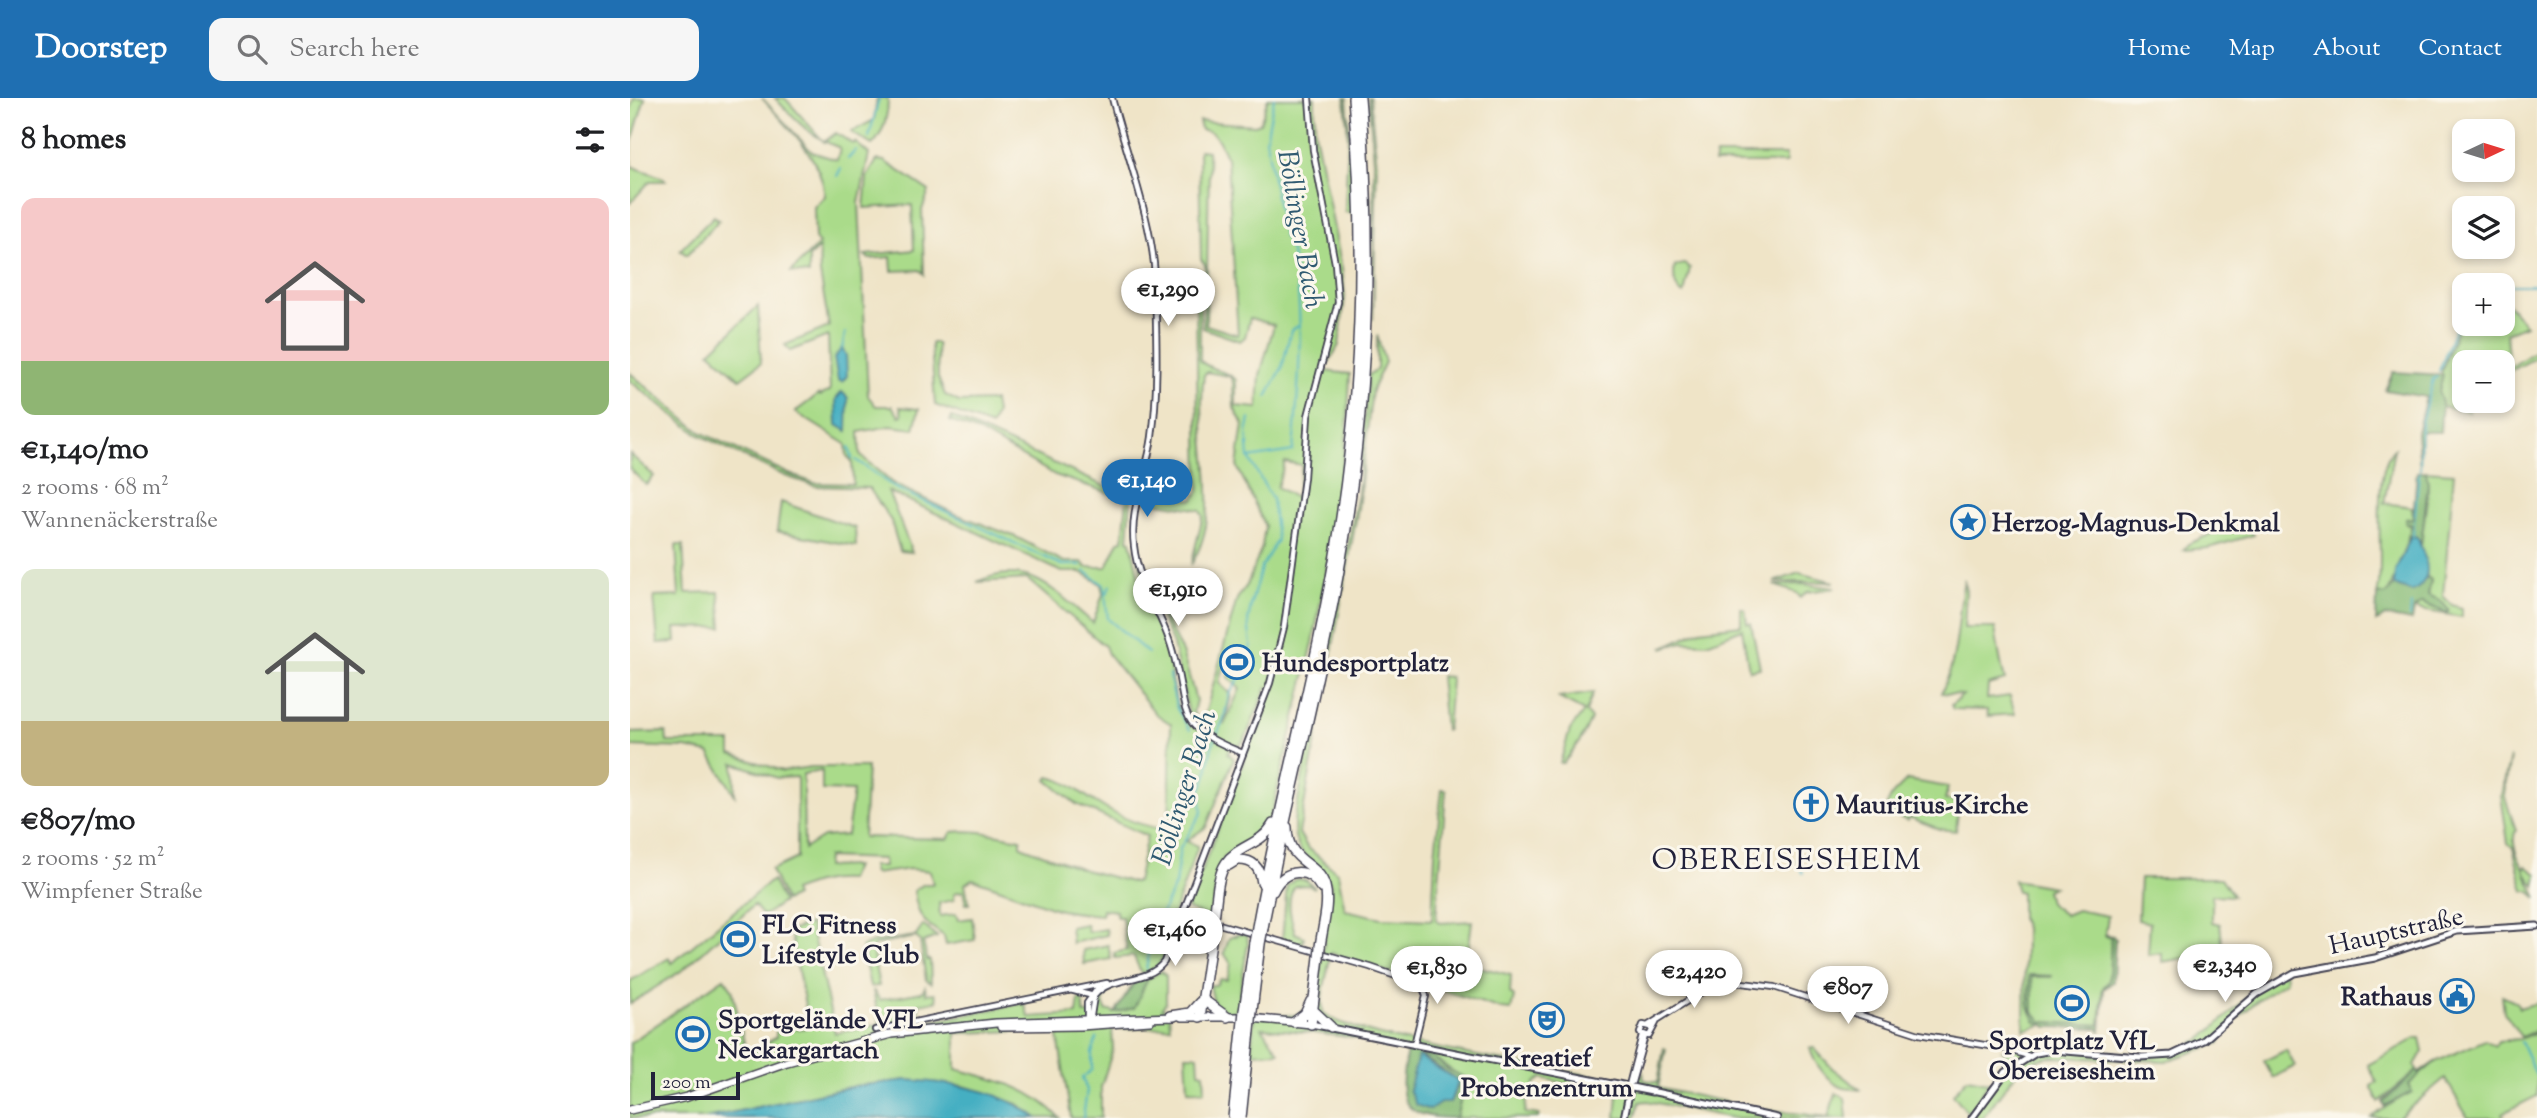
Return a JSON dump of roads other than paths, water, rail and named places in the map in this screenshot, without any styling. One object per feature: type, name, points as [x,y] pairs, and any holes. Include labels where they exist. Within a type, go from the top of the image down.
[{"type":"highway","points":[[1233,1118],[1263,892],[1334,562],[1360,372],[1360,239],[1353,98]]},
{"type":"highway","points":[[1260,927],[1268,902],[1341,559],[1360,372],[1367,255],[1360,98]]},
{"type":"highway","points":[[1288,802],[1287,832],[1290,846],[1297,857],[1319,875],[1325,886],[1310,1024]]},
{"type":"highway","points":[[1202,1017],[1221,876],[1226,863],[1263,838],[1278,817]]},
{"type":"highway","points":[[1214,923],[1221,882],[1231,862],[1247,860],[1256,865],[1263,892]]},
{"type":"highway","points":[[1268,902],[1282,878],[1296,872],[1309,874],[1323,895],[1318,952]]},
{"type":"highway","points":[[1173,1017],[1194,1010],[1204,999]]},
{"type":"highway","points":[[1204,999],[1227,1017]]},
{"type":"highway","points":[[1294,1022],[1312,1005]]},
{"type":"highway","points":[[1312,1005],[1331,1027]]},
{"type":"highway","points":[[1241,1118],[1248,1011]]},
{"type":"main road","name":"Hauptstraße","points":[[2017,1062],[2029,1056],[2053,1051],[2157,1057],[2181,1052],[2204,1040],[2257,994],[2294,972],[2375,958],[2461,930],[2537,926]]},
{"type":"main road","points":[[630,1110],[687,1097],[841,1046],[910,1031],[962,1026],[1173,1017],[1227,1017],[1331,1027],[1617,1087],[1629,1085],[1643,1093]]},
{"type":"main road","points":[[1972,1118],[2017,1062]]},
{"type":"main road","points":[[1598,1082],[1629,1085],[1777,1118]]},
{"type":"main road","points":[[1624,1118],[1629,1085]]},
{"type":"main road","points":[[1617,1087],[1627,1102]]},
{"type":"main road","points":[[1627,1102],[1643,1093],[1652,1092]]},
{"type":"street","points":[[1112,98],[1150,241],[1155,279],[1153,425],[1135,511],[1135,556],[1143,587],[1171,645],[1183,704],[1193,724],[1206,738],[1243,753]]},
{"type":"street","points":[[1088,1022],[1092,996],[1106,985],[1142,977],[1164,962],[1270,683],[1280,647],[1304,478],[1308,416],[1338,302],[1335,262],[1313,150],[1309,98]]},
{"type":"street","points":[[1180,914],[1338,957],[1425,988],[1420,1027],[1410,1044]]},
{"type":"street","points":[[875,1030],[1142,977]]},
{"type":"street","points":[[1088,1022],[1092,996],[1102,984]]},
{"type":"street","points":[[1629,1085],[1643,1036],[1641,1026],[1650,1026],[1701,991],[1719,984],[1774,987],[1919,1034],[2029,1056]]},
{"type":"street","points":[[1070,990],[1092,996]]},
{"type":"street","points":[[1090,1006],[1095,1014],[1109,1021]]},
{"type":"street","points":[[1643,1036],[1651,1034],[1650,1026]]},
{"type":"street","points":[[1410,1044],[1417,1036]]},
{"type":"street","points":[[1417,1036],[1424,1047]]},
{"type":"street","points":[[2012,1052],[2017,1062]]},
{"type":"water","points":[[842,348],[846,355],[847,376],[842,382],[838,380],[834,358]]},
{"type":"water","points":[[842,392],[848,398],[847,431],[837,425],[836,399]]},
{"type":"water","points":[[2411,536],[2417,537],[2427,566],[2424,580],[2412,592],[2394,585],[2395,571]]},
{"type":"water","points":[[1418,1056],[1458,1081],[1450,1102],[1442,1102],[1430,1110],[1416,1105],[1409,1090]]},
{"type":"water","points":[[907,1080],[975,1089],[1008,1100],[1037,1118],[706,1118],[855,1086]]},
{"type":"waterway","points":[[869,137],[879,98]]},
{"type":"waterway","name":"Böllinger Bach","points":[[1146,969],[1154,929],[1175,885],[1180,848],[1202,812],[1200,791],[1206,777],[1212,746],[1224,718],[1229,695],[1244,671],[1251,645],[1248,621],[1252,600],[1261,568],[1277,540],[1272,499],[1249,458],[1293,451],[1299,370],[1299,306],[1296,277],[1291,253],[1283,235],[1266,139],[1274,98]]},
{"type":"waterway","points":[[848,159],[856,150]]},
{"type":"waterway","points":[[837,176],[841,168]]},
{"type":"waterway","points":[[2515,285],[2537,285]]},
{"type":"waterway","name":"Böllinger Bach","points":[[1267,397],[1282,368],[1291,330],[1298,326]]},
{"type":"waterway","points":[[842,349],[845,333]]},
{"type":"waterway","points":[[2439,371],[2452,336]]},
{"type":"waterway","points":[[2420,469],[2421,423],[2433,379],[2437,377]]},
{"type":"waterway","name":"Böllinger Bach","points":[[1249,458],[1247,433],[1250,419]]},
{"type":"waterway","points":[[849,447],[852,458]]},
{"type":"waterway","points":[[856,460],[895,488],[1062,565],[1081,565]]},
{"type":"waterway","points":[[2413,536],[2419,472]]},
{"type":"waterway","points":[[1085,571],[1104,585],[1108,619],[1148,653]]},
{"type":"waterway","points":[[1107,594],[1110,585]]},
{"type":"waterway","points":[[2410,617],[2411,605]]},
{"type":"waterway","points":[[1169,675],[1177,709],[1190,730]]},
{"type":"waterway","points":[[1797,860],[1803,873]]},
{"type":"waterway","name":"Böllinger Bach","points":[[1083,1118],[1087,1090],[1082,1078],[1092,1070],[1092,1053],[1097,1038]]},
{"type":"waterway","points":[[2521,1042],[2537,1077]]},
{"type":"place","name":"Herzog-Magnus-Denkmal","points":[[1968,522]]},
{"type":"place","name":"Hundesportplatz","points":[[1237,662]]},
{"type":"place","name":"Mauritius-Kirche","points":[[1811,804]]},
{"type":"place","name":"FLC Fitness Lifestyle Club","points":[[738,939]]},
{"type":"place","name":"Rathaus","points":[[2457,996]]},
{"type":"place","name":"Sportplatz VfL Obereisesheim","points":[[2072,1003]]},
{"type":"place","name":"Kreatief Probenzentrum","points":[[1547,1020]]},
{"type":"place","name":"Sportgelände VFL Neckargartach","points":[[693,1034]]},
{"type":"district","name":"OBEREISESHEIM","points":[[1787,859]]}]
